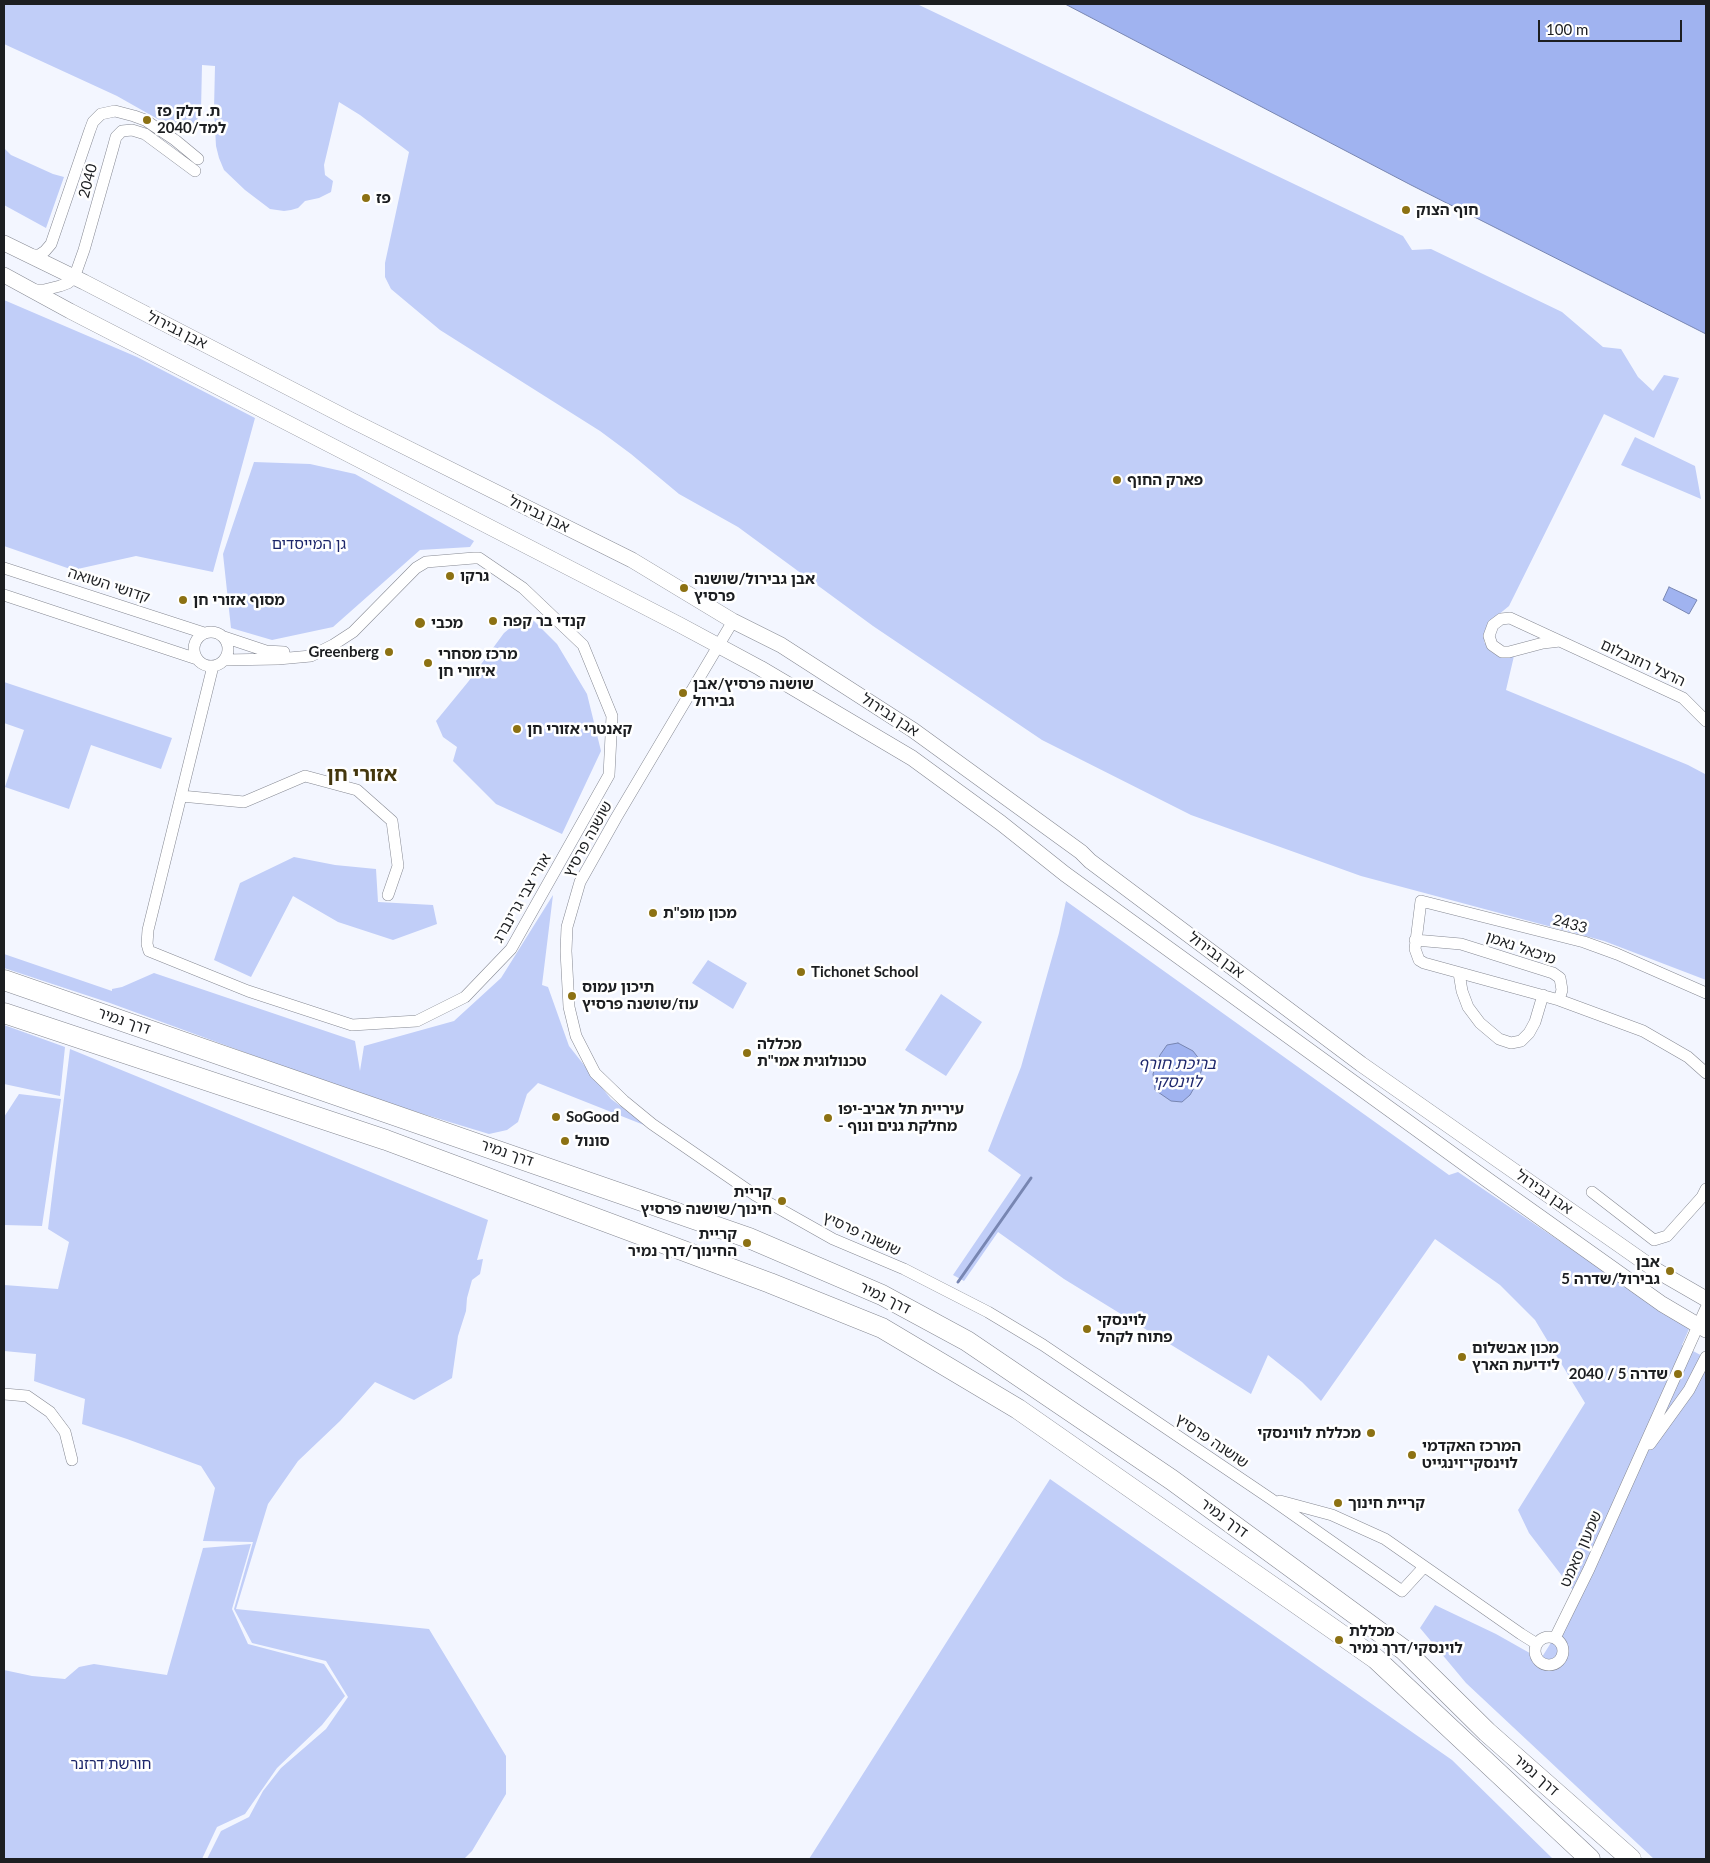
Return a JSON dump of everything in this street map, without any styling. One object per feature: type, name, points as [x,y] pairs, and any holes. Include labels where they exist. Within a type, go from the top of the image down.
[{"type":"highway","name":"דרך נמיר","points":[[4,980],[749,1238],[882,1295],[967,1341],[1172,1480],[1404,1650],[1486,1732],[1631,1859]]},
{"type":"highway","name":"דרך נמיר","points":[[4,1013],[386,1140],[770,1283],[882,1328],[1018,1409],[1376,1659],[1590,1859]]},
{"type":"street","name":"2040","points":[[28,255],[39,255],[51,244],[93,122],[101,114],[116,112],[145,120],[175,140],[198,159]]},
{"type":"street","name":"2040","points":[[74,278],[84,250],[116,137],[122,131],[132,130],[145,134],[195,170]]},
{"type":"street","name":"אבן גבירול","points":[[4,243],[351,420],[632,560],[733,621],[781,645],[914,730],[1081,852],[1361,1064],[1654,1269],[1706,1299]]},
{"type":"street","name":"אבן גבירול","points":[[4,275],[614,590],[760,668],[912,758],[1001,823],[1065,874],[1457,1158],[1662,1304],[1702,1328]]},
{"type":"street","points":[[30,289],[44,290],[68,283],[74,278]]},
{"type":"street","name":"אורי צבי גרינברג","points":[[480,558],[532,596],[583,645],[612,716],[609,775],[511,949],[465,997],[417,1021],[352,1025],[248,991],[149,951],[146,944],[148,930],[181,796],[218,663],[311,656],[353,632],[416,568],[426,562],[480,558]]},
{"type":"street","name":"קדושי השואה","points":[[4,568],[204,633]]},
{"type":"street","points":[[4,595],[196,659],[204,665],[218,663],[228,652],[228,646],[224,637]]},
{"type":"street","name":"הרצל רוזנבלום","points":[[1560,641],[1502,652],[1492,645],[1489,636],[1492,625],[1501,619],[1510,618],[1560,641],[1683,698],[1706,721]]},
{"type":"street","name":"שושנה פרסיץ","points":[[733,621],[580,882],[567,927],[569,1007],[576,1036],[595,1072],[624,1102],[652,1124],[755,1195],[833,1239],[904,1269],[988,1312],[1035,1340],[1271,1499],[1402,1591],[1424,1567]]},
{"type":"street","points":[[196,659],[194,644],[204,633],[213,632],[266,651],[291,652],[311,656]]},
{"type":"street","points":[[181,796],[244,802],[305,776],[357,790],[392,821],[398,866],[388,895]]},
{"type":"street","name":"2433","points":[[1416,940],[1421,901],[1584,942],[1617,954],[1706,993]]},
{"type":"street","points":[[1416,940],[1415,949],[1419,960],[1424,963],[1560,1000],[1643,1031],[1688,1057],[1706,1073]]},
{"type":"street","name":"מיכאל נאמן","points":[[1416,940],[1461,944],[1553,973],[1560,978],[1562,990],[1560,1000]]},
{"type":"street","points":[[1459,973],[1462,992],[1468,1007],[1480,1023],[1499,1038],[1511,1043],[1521,1041],[1529,1033],[1535,1022],[1543,995]]},
{"type":"street","points":[[1592,1192],[1654,1240],[1667,1236],[1702,1197],[1706,1189]]},
{"type":"street","name":"שמעון סאמט","points":[[1555,1638],[1702,1328],[1706,1308]]},
{"type":"street","name":"שמעון סאמט","points":[[1633,1471],[1689,1390],[1706,1357]]},
{"type":"street","points":[[4,1394],[27,1396],[50,1412],[65,1432],[72,1460]]},
{"type":"street","points":[[1271,1499],[1332,1515],[1386,1539],[1537,1644]]},
{"type":"street","points":[[1546,1637],[1555,1638],[1562,1644],[1562,1658],[1554,1664],[1545,1664],[1538,1659],[1537,1644],[1546,1637]]},
{"type":"green space","name":"פארק החוף","points":[[4,4],[917,4],[1403,236],[1412,250],[1431,249],[1562,312],[1603,347],[1621,349],[1638,377],[1653,391],[1664,375],[1679,378],[1654,438],[1604,414],[1509,606],[1492,620],[1486,629],[1484,642],[1492,652],[1503,657],[1514,656],[1506,690],[1688,765],[1705,774],[1706,772],[1706,980],[1604,941],[1361,876],[1191,815],[1042,740],[873,626],[738,527],[679,494],[600,431],[440,330],[391,289],[385,277],[385,263],[409,152],[360,115],[339,102],[324,165],[325,175],[333,181],[331,192],[319,198],[305,201],[298,208],[291,210],[270,209],[245,190],[224,170],[219,158],[216,146],[214,109],[215,66],[202,65],[201,111],[196,123],[187,130],[177,130],[117,96],[4,44]]},
{"type":"green space","points":[[4,148],[11,155],[64,177],[46,228],[4,205]]},
{"type":"green space","points":[[4,300],[137,357],[255,418],[213,572],[136,556],[73,570],[4,546]]},
{"type":"green space","points":[[1635,437],[1695,466],[1701,499],[1621,465]]},
{"type":"green space","name":"גן המייסדים","points":[[254,462],[310,464],[355,474],[474,541],[470,547],[420,550],[333,627],[272,640],[231,628],[223,554]]},
{"type":"green space","name":"קאנטרי אזורי חן","points":[[527,614],[557,644],[587,694],[601,751],[562,834],[496,804],[453,761],[457,747],[443,737],[436,721],[504,633]]},
{"type":"green space","points":[[4,682],[172,738],[161,769],[91,745],[69,809],[5,787],[24,730],[4,723]]},
{"type":"green space","points":[[294,857],[335,865],[376,869],[378,902],[433,905],[437,924],[393,940],[338,922],[293,896],[251,977],[214,960],[240,883]]},
{"type":"green space","points":[[553,895],[542,985],[548,987],[569,1046],[611,1099],[649,1127],[538,1083],[527,1094],[518,1122],[507,1130],[489,1134],[364,1096],[110,1003],[4,968],[4,954],[112,991],[112,989],[122,987],[154,973],[355,1041],[360,1071],[364,1046],[454,1021],[501,978]]},
{"type":"green space","points":[[1066,901],[1449,1175],[1458,1172],[1689,1329],[1682,1345],[1706,1358],[1706,1859],[1654,1859],[1466,1683],[1420,1628],[1435,1605],[1496,1634],[1535,1656],[1542,1657],[1579,1598],[1529,1533],[1518,1510],[1585,1403],[1535,1320],[1500,1285],[1435,1239],[1321,1401],[1302,1382],[1268,1355],[1251,1394],[1064,1279],[998,1232],[964,1281],[953,1275],[1021,1175],[988,1151],[1021,1067],[1059,933]]},
{"type":"green space","points":[[708,960],[747,983],[733,1009],[692,983]]},
{"type":"green space","points":[[941,994],[982,1022],[946,1076],[905,1050]]},
{"type":"green space","points":[[4,1025],[65,1047],[60,1096],[4,1084]]},
{"type":"green space","points":[[70,1049],[488,1220],[477,1260],[483,1259],[480,1274],[472,1280],[467,1298],[466,1311],[458,1336],[452,1378],[414,1400],[375,1382],[340,1421],[298,1461],[268,1504],[236,1609],[429,1629],[506,1756],[506,1794],[472,1851],[464,1859],[207,1859],[221,1831],[249,1817],[263,1791],[281,1768],[326,1729],[348,1697],[326,1661],[252,1643],[234,1609],[253,1542],[203,1541],[215,1488],[201,1466],[82,1424],[85,1399],[34,1381],[36,1354],[4,1351],[4,1285],[58,1289],[69,1242],[48,1229]]},
{"type":"green space","points":[[19,1094],[61,1099],[42,1226],[4,1225],[4,1117]]},
{"type":"green space","points":[[1050,1479],[1452,1760],[1553,1859],[809,1859]]},
{"type":"green space","name":"חורשת דרזנר","points":[[251,1544],[232,1609],[248,1644],[324,1664],[345,1696],[322,1725],[277,1768],[245,1814],[217,1827],[202,1859],[4,1859],[4,1670],[32,1676],[65,1679],[79,1667],[94,1664],[167,1675],[203,1548]]},
{"type":"water","points":[[1065,4],[1706,4],[1706,334],[1411,185]]},
{"type":"water","points":[[1669,587],[1697,600],[1689,614],[1663,600]]},
{"type":"water","name":"בריכת חורף לוינסקי","points":[[1178,1043],[1193,1051],[1203,1064],[1199,1079],[1190,1095],[1182,1102],[1171,1101],[1155,1090],[1153,1074],[1160,1055],[1167,1045]]},
{"type":"waterway","points":[[958,1282],[1031,1178]]},
{"type":"place","name":"ת. דלק פז למד/2040","points":[[147,120]]},
{"type":"place","name":"פז","points":[[366,198]]},
{"type":"place","name":"חוף הצוק","points":[[1406,210]]},
{"type":"place","name":"פארק החוף","points":[[1117,480]]},
{"type":"place","name":"גרקו","points":[[450,576]]},
{"type":"place","name":"אבן גבירול/שושנה פרסיץ","points":[[684,588]]},
{"type":"place","name":"מסוף אזורי חן","points":[[183,600]]},
{"type":"place","name":"קנדי בר קפה","points":[[493,621]]},
{"type":"place","name":"מכבי","points":[[420,623]]},
{"type":"place","name":"Greenberg","points":[[389,652]]},
{"type":"place","name":"מרכז מסחרי איזורי חן","points":[[428,663]]},
{"type":"place","name":"שושנה פרסיץ/אבן גבירול","points":[[683,693]]},
{"type":"place","name":"קאנטרי אזורי חן","points":[[517,729]]},
{"type":"place","name":"מכון מופ\"ת","points":[[653,913]]},
{"type":"place","name":"Tichonet School","points":[[801,972]]},
{"type":"place","name":"תיכון עמוס עוז/שושנה פרסיץ","points":[[572,996]]},
{"type":"place","name":"מכללה טכנולוגית אמי\"ת","points":[[747,1053]]},
{"type":"place","name":"SoGood","points":[[556,1117]]},
{"type":"place","name":"עיריית תל אביב-יפו - מחלקת גנים ונוף","points":[[828,1118]]},
{"type":"place","name":"סונול","points":[[565,1141]]},
{"type":"place","name":"קריית חינוך/שושנה פרסיץ","points":[[782,1201]]},
{"type":"place","name":"קריית החינוך/דרך נמיר","points":[[747,1243]]},
{"type":"place","name":"אבן גבירול/שדרה 5","points":[[1670,1271]]},
{"type":"place","name":"לוינסקי פתוח לקהל","points":[[1087,1329]]},
{"type":"place","name":"מכון אבשלום לידיעת הארץ","points":[[1462,1357]]},
{"type":"place","name":"שדרה 5 / 2040","points":[[1678,1374]]},
{"type":"place","name":"מכללת לווינסקי","points":[[1371,1433]]},
{"type":"place","name":"המרכז האקדמי לוינסקי־וינגייט","points":[[1412,1455]]},
{"type":"place","name":"קריית חינוך","points":[[1338,1503]]},
{"type":"place","name":"מכללת לוינסקי/דרך נמיר","points":[[1339,1640]]},
{"type":"district","name":"אזורי חן","points":[[362,775]]}]
